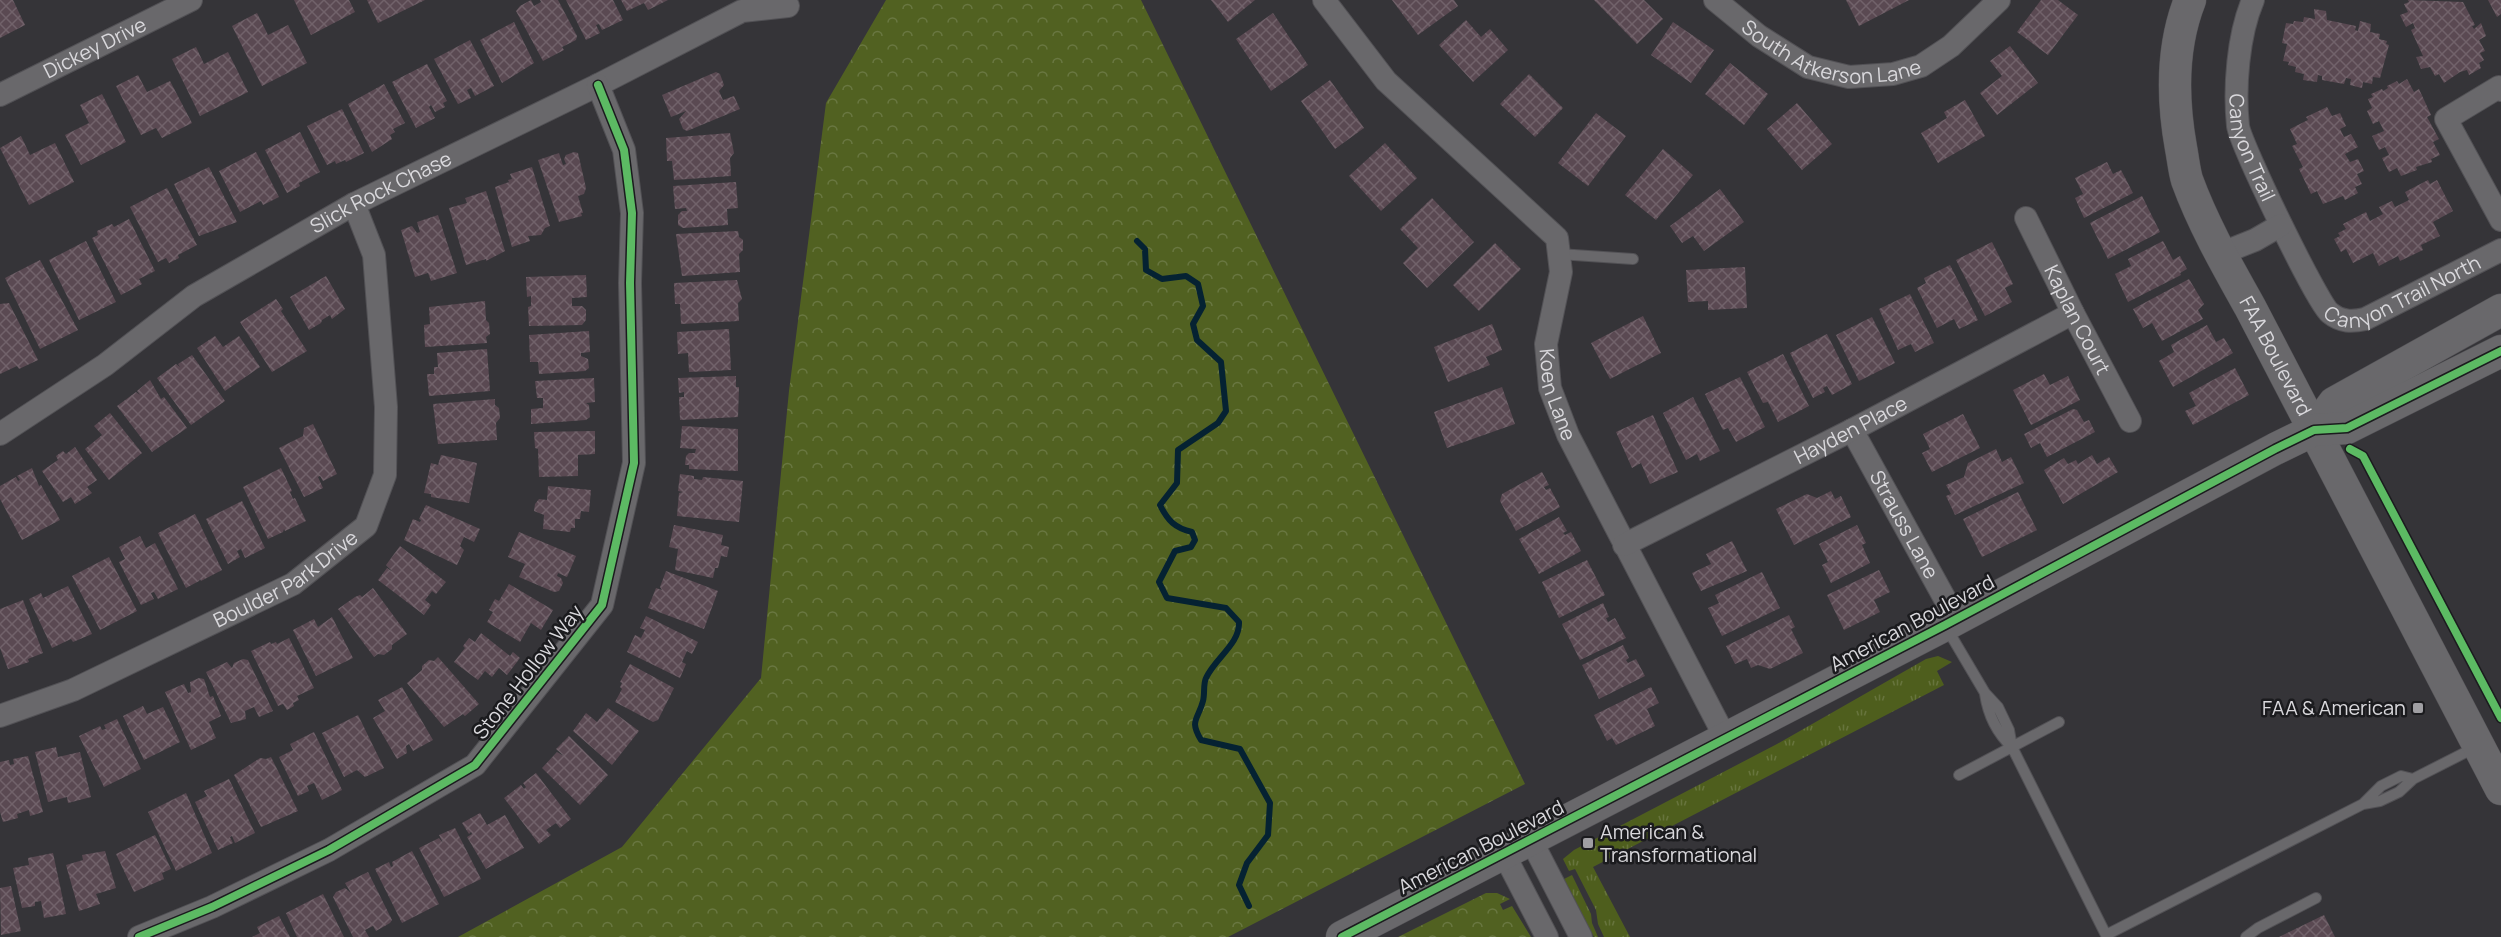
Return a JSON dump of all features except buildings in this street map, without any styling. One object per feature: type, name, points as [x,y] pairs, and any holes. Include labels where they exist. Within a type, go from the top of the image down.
[{"type":"street","name":"Dickey Drive","points":[[0,95],[191,0]]},
{"type":"street","name":"Koen Lane","points":[[1324,0],[1386,81],[1557,238],[1561,272],[1546,344],[1550,388],[1568,435],[1726,739]]},
{"type":"street","name":"South Atkerson Lane","points":[[1715,0],[1759,36],[1808,67],[1849,77],[1893,74],[1921,66],[1951,46],[1999,0]]},
{"type":"street","name":"FAA Boulevard","points":[[2190,0],[2181,22],[2175,62],[2174,112],[2186,178],[2220,254],[2501,789]]},
{"type":"street","name":"Canyon Trail","points":[[2220,254],[2255,240],[2281,225],[2238,128],[2238,62],[2253,0]]},
{"type":"street","name":"Slick Rock Chase","points":[[0,434],[105,365],[194,296],[354,204],[598,85],[742,11],[788,6]]},
{"type":"street","name":"Stone Hollow Way","points":[[139,937],[212,908],[329,850],[475,765],[602,605],[634,463],[630,283],[632,213],[624,150],[598,85]]},
{"type":"street","points":[[2501,90],[2499,87],[2446,119],[2501,220]]},
{"type":"street","name":"Boulder Park Drive","points":[[0,716],[73,690],[293,584],[366,526],[385,474],[386,407],[374,255],[354,204]]},
{"type":"street","name":"Kaplan Court","points":[[2026,218],[2130,421]]},
{"type":"street","name":"Canyon Trail North","points":[[2281,225],[2329,313],[2349,322],[2365,319],[2501,250]]},
{"type":"street","name":"American Boulevard","points":[[2314,430],[2334,403],[2501,310]]},
{"type":"street","name":"Hayden Place","points":[[1624,545],[1852,430],[2073,313]]},
{"type":"street","name":"American Boulevard","points":[[1342,937],[1951,622],[2314,430],[2347,428],[2501,351]]},
{"type":"street","name":"Strauss Lane","points":[[1852,430],[1951,622]]},
{"type":"street","points":[[1531,840],[1581,937]]},
{"type":"street","points":[[1504,855],[1547,937]]},
{"type":"lane","points":[[1559,254],[1633,259]]},
{"type":"lane","points":[[1951,622],[1985,693],[1987,708],[2002,738],[2012,747],[2106,936],[2363,804],[2380,801],[2399,792],[2413,779],[2478,746]]},
{"type":"lane","points":[[1959,775],[2059,722]]},
{"type":"lane","points":[[2246,937],[2258,928],[2316,898]]},
{"type":"green space","points":[[886,0],[1141,0],[1525,784],[1228,937],[458,937],[622,847],[761,678],[789,391],[826,103]]},
{"type":"green space","points":[[1938,656],[1952,662],[1937,671],[1944,685],[1593,867],[1630,937],[1604,937],[1598,924],[1596,910],[1575,869],[1569,871],[1563,859],[1574,850],[1777,744],[1926,659]]},
{"type":"green space","points":[[1572,875],[1591,914],[1598,937],[1594,937],[1564,879]]},
{"type":"green space","points":[[1486,893],[1497,893],[1510,899],[1500,904],[1503,910],[1512,906],[1531,937],[1398,937]]},
{"type":"waterway","points":[[1137,241],[1145,249],[1146,270],[1162,279],[1186,276],[1198,284],[1203,306],[1193,324],[1197,340],[1221,362],[1226,411],[1218,423],[1178,450],[1177,483],[1160,505],[1173,523],[1192,532],[1195,540],[1191,547],[1175,551],[1159,582],[1167,598],[1226,608],[1239,622],[1236,637],[1206,678],[1203,701],[1195,724],[1201,740],[1240,749],[1270,803],[1268,835],[1247,863],[1239,885],[1249,906]]},
{"type":"cycle path","points":[[139,937],[212,907],[329,850],[475,765],[602,605],[634,463],[630,283],[632,213],[624,150],[598,85]]},
{"type":"cycle path","points":[[1342,937],[1945,625],[2275,449],[2314,430],[2347,428],[2501,351]]},
{"type":"cycle path","points":[[2350,449],[2363,456],[2501,718]]},
{"type":"place","name":"FAA & American","points":[[2418,708]]},
{"type":"place","name":"American & Transformational","points":[[1588,843]]}]
